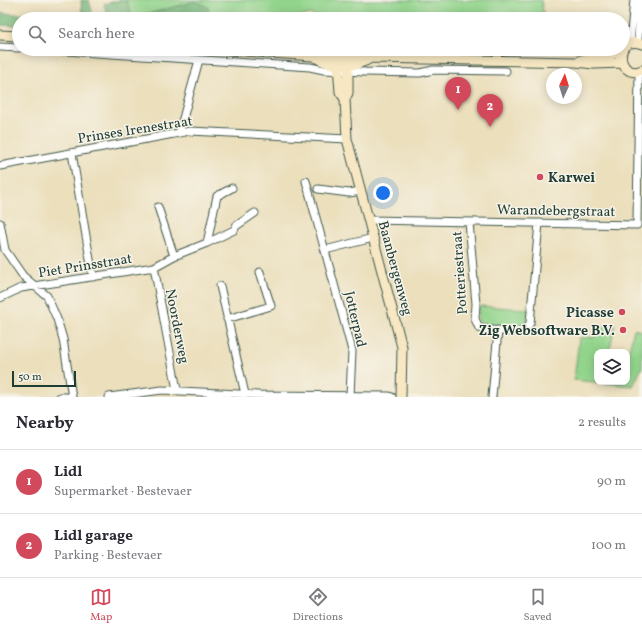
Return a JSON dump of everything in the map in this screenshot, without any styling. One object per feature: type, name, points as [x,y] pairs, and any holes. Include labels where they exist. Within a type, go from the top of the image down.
[{"type":"main road","points":[[0,35],[12,36]]},
{"type":"main road","points":[[322,56],[343,66],[367,56],[372,58],[622,64]]},
{"type":"main road","points":[[576,62],[601,56]]},
{"type":"main road","points":[[621,56],[622,64],[629,70],[640,70]]},
{"type":"main road","name":"Baanbergenweg","points":[[343,66],[348,93],[345,100],[347,139],[402,347],[401,397]]},
{"type":"street","points":[[634,0],[637,43]]},
{"type":"street","points":[[637,43],[640,0]]},
{"type":"street","points":[[0,47],[12,48]]},
{"type":"street","points":[[140,56],[310,67],[324,70],[343,66],[420,73],[433,70],[506,71]]},
{"type":"street","points":[[179,133],[199,60]]},
{"type":"street","points":[[495,72],[498,60]]},
{"type":"street","name":"Warandebergstraat","points":[[369,220],[637,225],[640,70]]},
{"type":"street","name":"Prinses Irenestraat","points":[[0,166],[190,131],[347,139]]},
{"type":"street","points":[[72,153],[93,277]]},
{"type":"street","name":"Jotterpad","points":[[306,181],[352,351],[350,396]]},
{"type":"street","points":[[206,243],[217,196],[232,188]]},
{"type":"street","points":[[318,189],[349,193],[361,191]]},
{"type":"street","points":[[158,207],[174,256]]},
{"type":"street","name":"Piet Prinsstraat","points":[[0,298],[21,288],[154,266],[234,230],[236,226],[255,213]]},
{"type":"street","name":"Potteriestraat","points":[[469,222],[476,304],[475,319],[480,328],[498,330]]},
{"type":"street","points":[[0,223],[5,250],[23,276],[47,296],[57,319],[63,339],[72,397]]},
{"type":"street","points":[[492,397],[498,330],[519,331],[526,328],[530,324],[539,223]]},
{"type":"street","points":[[325,250],[373,238]]},
{"type":"street","name":"Noorderweg","points":[[154,266],[177,390]]},
{"type":"street","points":[[227,319],[271,306],[260,272]]},
{"type":"street","points":[[220,286],[245,394]]},
{"type":"street","points":[[109,397],[162,390],[177,390],[186,394],[392,397]]},
{"type":"street","points":[[60,397],[66,397]]},
{"type":"green space","points":[[81,0],[89,0],[92,12],[82,12]]},
{"type":"green space","points":[[126,0],[541,0],[543,12],[209,12],[208,7],[193,2],[156,12],[131,12]]},
{"type":"green space","points":[[126,0],[131,12],[106,12],[104,4]]},
{"type":"green space","points":[[193,2],[201,3],[206,6],[209,11],[156,12]]},
{"type":"green space","points":[[0,13],[12,14],[12,26],[0,25]]},
{"type":"green space","points":[[479,306],[528,309],[527,323],[521,329],[482,326],[478,320]]},
{"type":"green space","points":[[611,325],[615,326],[610,349],[594,349],[594,382],[574,380],[579,338],[595,337],[601,326],[610,328]]},
{"type":"green space","points":[[634,329],[642,331],[642,367],[633,386],[623,385],[630,385],[629,349]]},
{"type":"place","name":"Lidl","points":[[458,110]]},
{"type":"place","name":"Lidl garage","points":[[490,127]]},
{"type":"place","name":"Karwei","points":[[540,177]]},
{"type":"place","name":"Picasse","points":[[622,312]]},
{"type":"place","name":"Zig Websoftware B.V.","points":[[623,330]]}]
